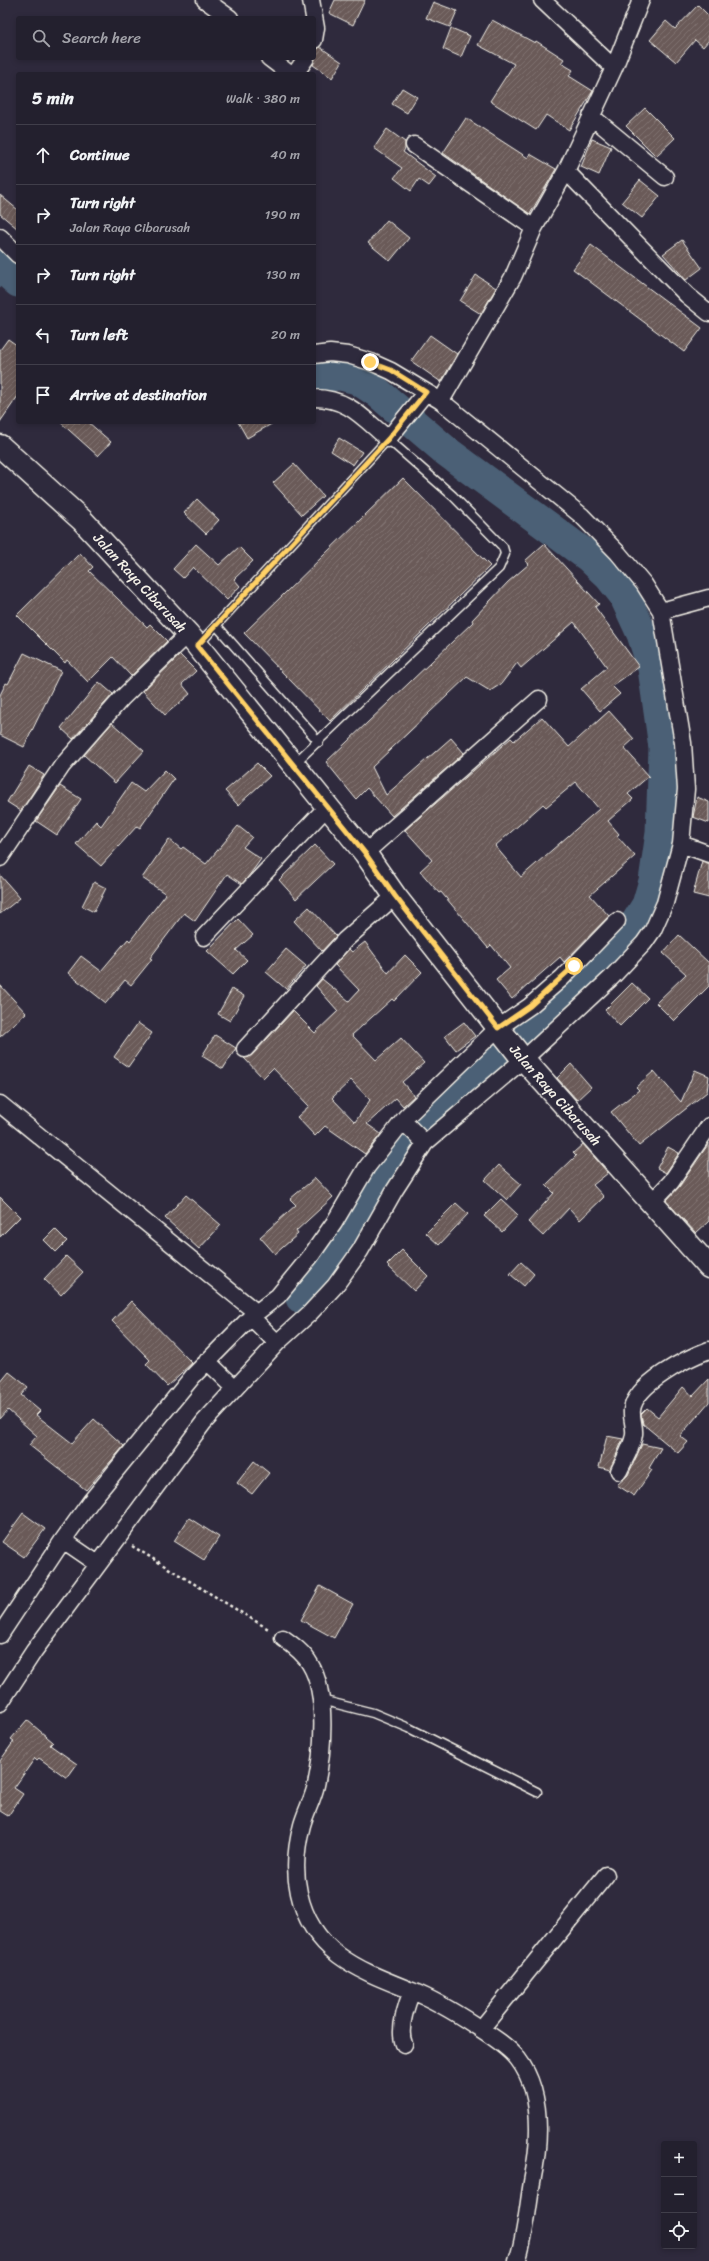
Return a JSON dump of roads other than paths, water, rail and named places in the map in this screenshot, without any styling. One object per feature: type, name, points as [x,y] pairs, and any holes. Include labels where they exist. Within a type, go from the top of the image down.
[{"type":"main road","name":"Jalan Raya Cibarusah","points":[[1,447],[82,520],[192,640],[365,853],[395,896],[500,1031],[709,1267]]},
{"type":"street","points":[[205,0],[227,16]]},
{"type":"street","points":[[311,0],[314,16]]},
{"type":"street","points":[[542,0],[614,68]]},
{"type":"street","points":[[441,402],[513,277],[534,228],[566,171],[614,68],[641,0]]},
{"type":"street","points":[[272,60],[287,72]]},
{"type":"street","points":[[296,72],[305,60]]},
{"type":"street","points":[[591,116],[665,177]]},
{"type":"street","points":[[414,144],[534,228]]},
{"type":"street","points":[[566,171],[687,295],[709,313]]},
{"type":"street","points":[[0,238],[16,253]]},
{"type":"street","points":[[0,1703],[95,1562],[118,1537],[231,1385],[273,1339],[310,1313],[334,1286],[360,1251],[423,1139],[611,978],[653,930],[665,903],[681,844],[686,789],[684,743],[661,611],[644,584],[582,516],[441,402],[391,370],[370,362],[348,355],[330,353],[316,355]]},
{"type":"street","points":[[316,398],[330,398],[343,402],[392,434],[426,392]]},
{"type":"street","points":[[661,611],[709,598]]},
{"type":"street","points":[[0,858],[62,766],[122,698],[192,640]]},
{"type":"street","points":[[365,853],[539,699]]},
{"type":"street","points":[[204,937],[327,807]]},
{"type":"street","points":[[681,844],[709,854]]},
{"type":"street","points":[[245,1049],[345,940],[395,896]]},
{"type":"street","points":[[2,1627],[67,1543],[91,1501],[207,1362],[278,1296],[310,1257],[334,1223],[367,1167],[404,1122],[500,1031],[547,991],[617,921]]},
{"type":"street","points":[[0,1104],[254,1317],[273,1339]]},
{"type":"street","points":[[404,1122],[423,1139]]},
{"type":"street","points":[[652,1202],[671,1182],[709,1126]]},
{"type":"street","points":[[619,1471],[634,1434],[632,1410],[636,1398],[647,1386],[662,1375],[685,1361],[709,1350]]},
{"type":"street","points":[[207,1362],[231,1385]]},
{"type":"street","points":[[67,1543],[95,1562]]},
{"type":"street","points":[[283,1638],[294,1645],[311,1664],[321,1700],[320,1759],[316,1786],[302,1824],[297,1849],[299,1894],[311,1923],[328,1948],[346,1962],[410,1995],[441,2005],[481,2030],[517,2058],[526,2070],[536,2103],[538,2129],[535,2167],[519,2260]]},
{"type":"street","points":[[481,2030],[606,1875]]},
{"type":"street","points":[[404,2044],[401,2037],[410,1995]]},
{"type":"lane","points":[[192,640],[216,625],[392,434],[503,547],[505,554],[499,568],[319,742],[292,765]]},
{"type":"lane","points":[[216,625],[319,742]]},
{"type":"lane","points":[[321,1700],[373,1714],[409,1728],[537,1792]]},
{"type":"waterway","points":[[0,266],[16,280]]},
{"type":"waterway","points":[[301,1298],[342,1245],[397,1148],[424,1116],[492,1061],[557,1001],[607,961],[624,942],[647,905],[654,881],[661,833],[664,748],[653,668],[642,634],[624,595],[609,576],[589,557],[446,451],[377,392],[357,379],[340,375],[316,377]]}]
